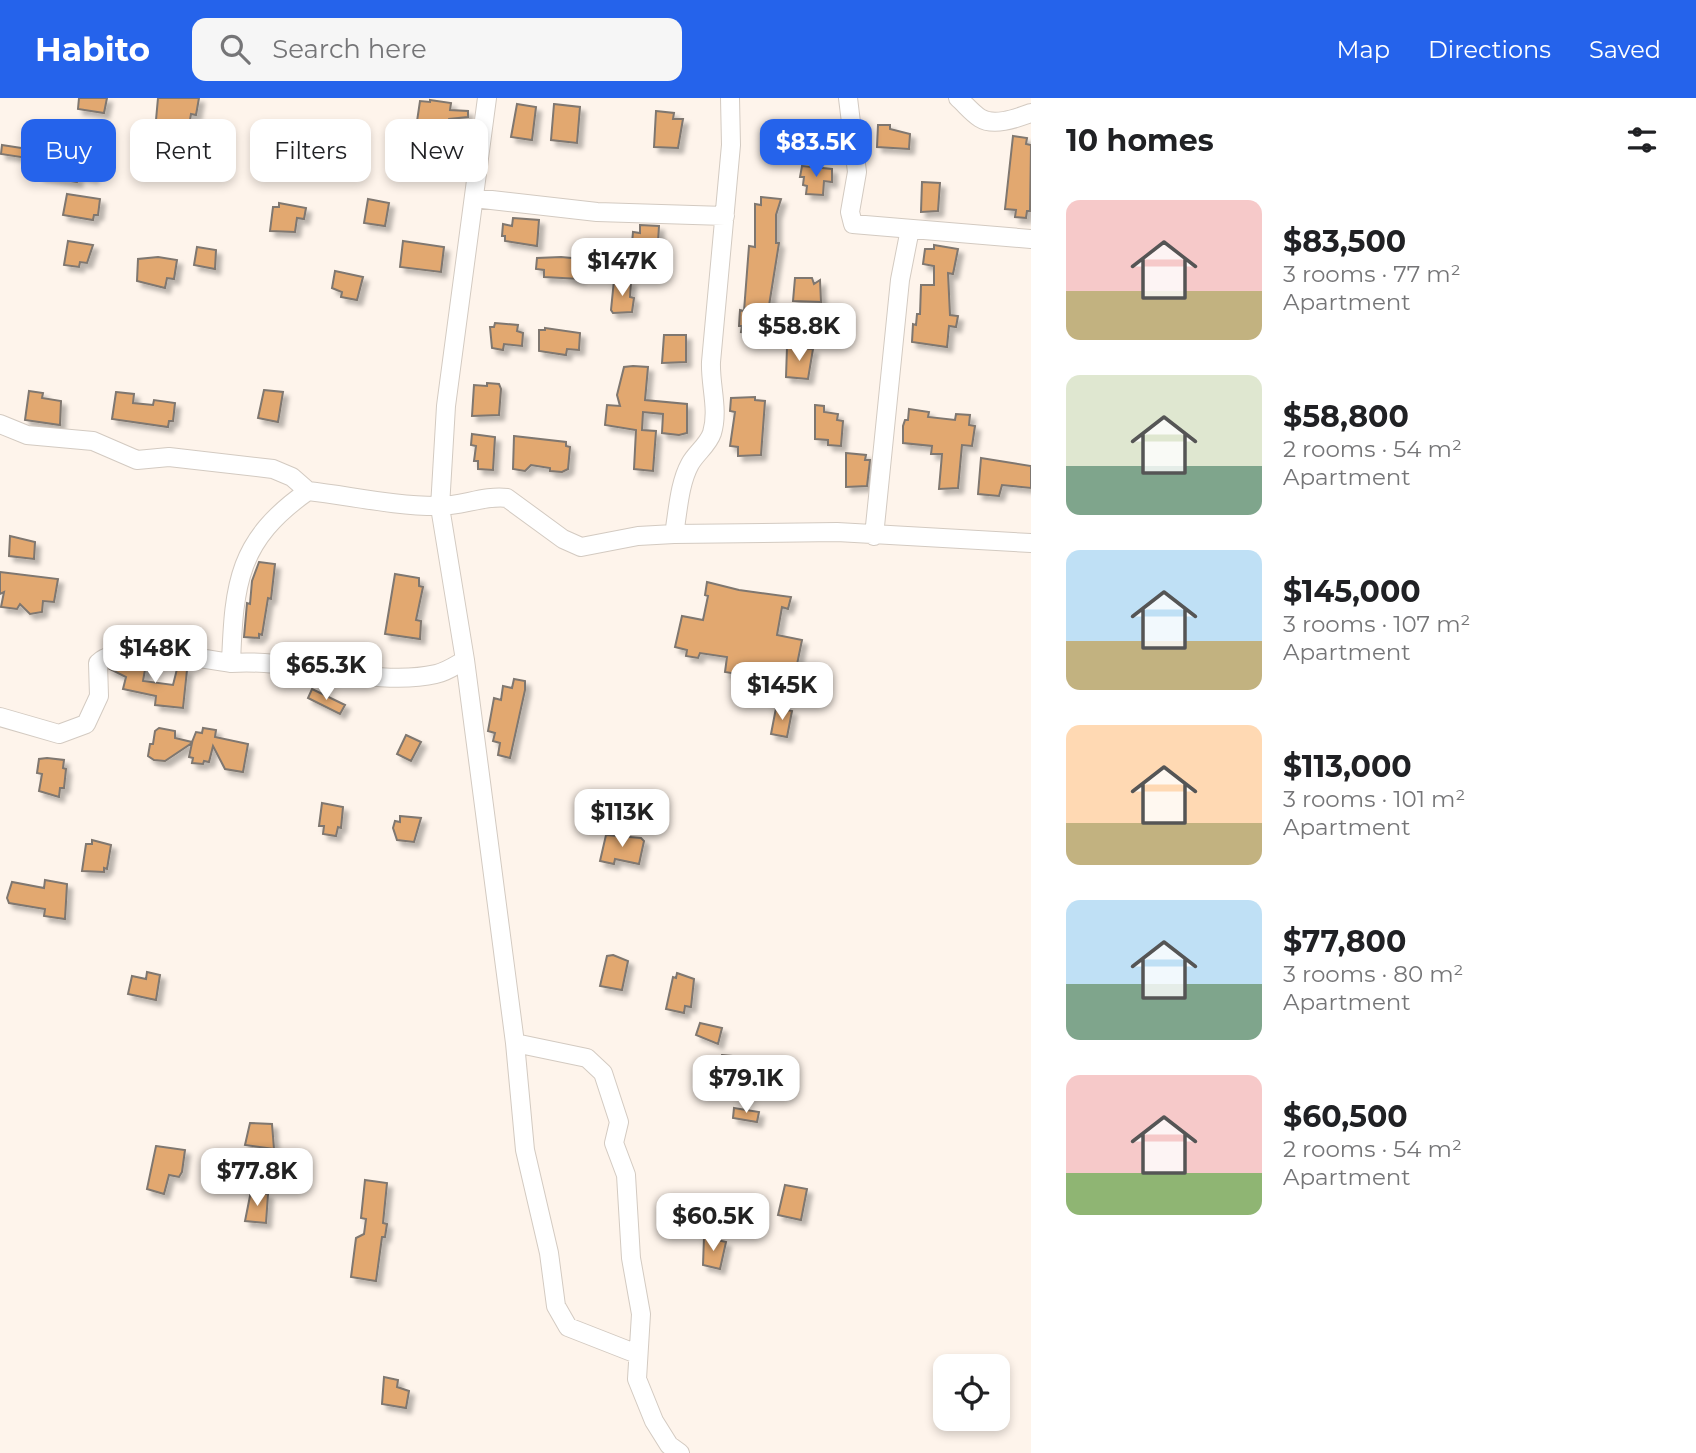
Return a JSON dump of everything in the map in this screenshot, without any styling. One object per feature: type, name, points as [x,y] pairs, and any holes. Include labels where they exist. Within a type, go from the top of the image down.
[{"type":"street","points":[[487,98],[446,406],[440,507],[466,660],[516,1043],[525,1150],[549,1253],[556,1306],[568,1327],[637,1354]]},
{"type":"street","points":[[674,534],[685,475],[691,462],[712,435],[715,407],[710,382],[711,362],[731,145],[730,98]]},
{"type":"street","points":[[848,98],[857,172],[851,219],[853,224],[1031,239]]},
{"type":"street","points":[[958,98],[980,118],[987,120],[1008,120],[1031,113]]},
{"type":"street","points":[[474,198],[597,212],[725,216]]},
{"type":"street","points":[[874,536],[899,289],[909,229]]},
{"type":"street","points":[[0,424],[27,435],[93,441],[137,460],[169,457],[273,469],[292,477],[308,491],[440,507],[497,497],[507,498],[556,534],[581,547],[638,536],[836,532],[1031,543]]},
{"type":"street","points":[[231,663],[233,601],[248,551],[278,512],[308,491]]},
{"type":"street","points":[[0,717],[59,734],[86,724],[99,696],[98,663],[107,655],[150,652],[231,663],[281,664],[399,677],[438,674],[466,660]]},
{"type":"street","points":[[516,1043],[587,1058],[603,1073],[619,1122],[614,1143],[626,1175],[631,1258],[641,1314],[637,1354],[638,1379],[654,1421],[669,1445],[680,1453]]},
{"type":"building","points":[[79,98],[107,98],[104,113],[78,109]]},
{"type":"building","points":[[158,98],[199,98],[196,115],[191,114],[190,119],[156,119]]},
{"type":"building","points":[[420,101],[451,103],[450,110],[468,111],[468,117],[417,119]]},
{"type":"building","points":[[517,104],[536,107],[532,140],[511,137]]},
{"type":"building","points":[[554,104],[580,107],[577,143],[551,140]]},
{"type":"building","points":[[656,111],[674,113],[673,119],[683,119],[678,148],[654,147]]},
{"type":"building","points":[[878,125],[890,125],[890,129],[910,134],[909,149],[877,147]]},
{"type":"building","points":[[1013,136],[1027,138],[1026,144],[1031,145],[1030,211],[1027,211],[1026,218],[1015,217],[1016,210],[1005,209]]},
{"type":"building","points":[[2,145],[21,148],[21,157],[1,154]]},
{"type":"building","points":[[802,166],[832,169],[832,182],[824,181],[823,195],[806,194],[804,177],[800,177]]},
{"type":"building","points":[[922,182],[940,183],[938,211],[921,212]]},
{"type":"building","points":[[67,194],[100,199],[98,215],[94,215],[93,220],[63,215]]},
{"type":"building","points":[[761,197],[781,199],[776,215],[776,243],[779,243],[768,312],[776,313],[774,335],[741,332],[742,326],[739,326],[740,310],[744,311],[749,246],[755,247],[755,204],[761,205]]},
{"type":"building","points":[[368,199],[389,203],[385,226],[364,223]]},
{"type":"building","points":[[279,203],[306,208],[304,219],[297,218],[295,232],[270,231],[273,207],[279,207]]},
{"type":"building","points":[[513,218],[539,220],[537,246],[505,241],[505,236],[502,236],[503,224],[512,226]]},
{"type":"building","points":[[640,225],[659,226],[657,258],[619,256],[620,243],[632,243],[633,232],[640,233]]},
{"type":"building","points":[[68,241],[93,245],[87,263],[80,262],[79,267],[64,265]]},
{"type":"building","points":[[403,241],[444,247],[441,272],[400,267]]},
{"type":"building","points":[[934,245],[958,249],[953,274],[948,273],[950,315],[958,316],[956,327],[949,326],[947,347],[912,342],[913,324],[916,325],[917,314],[920,314],[921,285],[934,285],[934,266],[923,264],[925,249],[934,249]]},
{"type":"building","points":[[197,247],[216,250],[215,269],[194,265]]},
{"type":"building","points":[[158,257],[177,260],[174,279],[167,278],[165,288],[137,281],[138,259]]},
{"type":"building","points":[[537,258],[582,259],[580,279],[544,277],[544,270],[536,269]]},
{"type":"building","points":[[335,271],[363,277],[357,300],[341,297],[342,292],[332,288]]},
{"type":"building","points":[[795,278],[812,278],[814,284],[820,280],[821,302],[793,301]]},
{"type":"building","points":[[614,280],[631,282],[630,297],[634,298],[632,312],[613,313],[611,310]]},
{"type":"building","points":[[495,323],[518,325],[517,331],[523,333],[522,346],[504,344],[503,350],[492,348],[490,327],[494,327]]},
{"type":"building","points":[[545,328],[580,333],[579,350],[567,349],[566,355],[539,351],[539,330]]},
{"type":"building","points":[[664,335],[686,335],[686,362],[662,363]]},
{"type":"building","points":[[787,347],[813,349],[808,379],[786,377]]},
{"type":"building","points":[[624,367],[648,367],[645,400],[687,404],[687,433],[679,435],[662,433],[663,414],[643,412],[642,430],[656,431],[653,471],[634,469],[636,430],[605,425],[607,405],[620,406],[617,395]]},
{"type":"building","points":[[487,383],[499,384],[501,389],[499,415],[472,416],[474,385],[487,386]]},
{"type":"building","points":[[264,390],[283,392],[278,422],[258,418]]},
{"type":"building","points":[[29,391],[43,393],[42,398],[61,401],[60,425],[25,420]]},
{"type":"building","points":[[116,392],[134,394],[133,403],[153,405],[154,400],[175,403],[173,421],[169,421],[168,427],[112,419]]},
{"type":"building","points":[[755,397],[755,400],[765,401],[761,455],[738,456],[738,447],[730,446],[735,412],[730,411],[731,398]]},
{"type":"building","points":[[815,405],[824,406],[824,412],[838,414],[837,420],[843,421],[841,446],[828,445],[828,440],[815,439]]},
{"type":"building","points":[[909,409],[929,412],[928,417],[955,420],[956,414],[970,415],[969,425],[975,426],[972,446],[962,445],[958,488],[939,489],[942,454],[931,454],[932,446],[903,443],[903,426],[905,420],[908,420]]},
{"type":"building","points":[[472,434],[495,437],[493,470],[478,469],[478,461],[474,461],[476,446],[471,445]]},
{"type":"building","points":[[514,436],[566,442],[566,446],[570,447],[568,469],[562,472],[550,471],[550,468],[531,465],[525,471],[513,469]]},
{"type":"building","points":[[846,453],[866,455],[865,460],[870,460],[867,486],[846,487]]},
{"type":"building","points":[[981,458],[1031,466],[1031,488],[1002,485],[999,496],[978,494]]},
{"type":"building","points":[[10,536],[35,542],[34,559],[9,556]]},
{"type":"building","points":[[259,562],[275,564],[271,599],[268,598],[262,635],[259,634],[259,638],[244,637],[247,603],[250,604],[252,581]]},
{"type":"building","points":[[0,572],[58,579],[54,602],[43,601],[42,612],[30,614],[20,604],[17,609],[1,607],[4,592],[0,594]]},
{"type":"building","points":[[395,574],[419,578],[419,586],[423,587],[416,620],[421,621],[420,639],[385,634]]},
{"type":"building","points":[[707,582],[739,590],[791,597],[788,609],[782,607],[777,635],[802,640],[793,684],[781,681],[780,687],[767,685],[768,679],[725,672],[727,657],[700,653],[698,658],[686,656],[687,650],[675,647],[682,616],[703,620],[708,596],[705,595]]},
{"type":"building","points":[[126,664],[146,664],[143,681],[173,685],[177,669],[187,670],[183,708],[155,705],[156,696],[123,689],[126,677],[110,669]]},
{"type":"building","points":[[514,679],[525,681],[525,690],[510,758],[498,755],[500,743],[493,741],[495,733],[488,731],[494,698],[501,700],[503,686],[512,688]]},
{"type":"building","points":[[312,689],[345,705],[340,714],[308,698]]},
{"type":"building","points":[[776,708],[792,711],[787,737],[771,734]]},
{"type":"building","points":[[159,728],[175,731],[175,738],[192,742],[196,732],[202,733],[203,728],[216,730],[215,737],[248,744],[243,772],[225,769],[213,746],[209,762],[192,763],[193,758],[189,757],[192,743],[165,761],[154,760],[148,756],[155,731]]},
{"type":"building","points":[[406,735],[421,742],[411,761],[397,754]]},
{"type":"building","points":[[39,759],[64,760],[64,788],[60,788],[59,797],[39,791],[42,774],[37,773]]},
{"type":"building","points":[[322,803],[343,807],[341,828],[338,827],[336,836],[323,834],[324,826],[319,826]]},
{"type":"building","points":[[400,816],[421,818],[414,842],[397,840],[393,828],[395,821],[400,822]]},
{"type":"building","points":[[606,835],[641,838],[644,841],[639,864],[615,859],[614,864],[600,861]]},
{"type":"building","points":[[92,840],[111,845],[107,869],[104,868],[104,872],[82,871],[86,844],[92,844]]},
{"type":"building","points":[[45,880],[67,884],[65,919],[44,916],[45,909],[9,903],[7,898],[12,882],[44,888]]},
{"type":"building","points":[[613,955],[628,961],[622,990],[600,986],[607,956]]},
{"type":"building","points":[[147,972],[160,975],[156,1000],[128,994],[132,976],[146,979]]},
{"type":"building","points":[[677,973],[694,979],[691,1007],[685,1006],[684,1013],[666,1009],[673,977],[676,978]]},
{"type":"building","points":[[700,1023],[722,1028],[718,1044],[696,1035]]},
{"type":"building","points":[[722,1055],[743,1057],[747,1067],[752,1068],[750,1078],[743,1076],[742,1080],[719,1073]]},
{"type":"building","points":[[734,1108],[759,1112],[757,1122],[733,1118]]},
{"type":"building","points":[[250,1123],[272,1124],[274,1149],[245,1145]]},
{"type":"building","points":[[156,1146],[185,1150],[182,1172],[179,1177],[169,1175],[164,1194],[147,1189]]},
{"type":"building","points":[[365,1180],[387,1183],[383,1223],[387,1224],[385,1237],[382,1237],[376,1281],[351,1277],[356,1238],[364,1234],[366,1219],[361,1218]]},
{"type":"building","points":[[785,1185],[807,1189],[801,1220],[778,1215]]},
{"type":"building","points":[[251,1191],[268,1194],[266,1223],[245,1221]]},
{"type":"building","points":[[704,1237],[726,1242],[720,1269],[703,1265]]},
{"type":"building","points":[[384,1377],[398,1380],[397,1387],[409,1391],[406,1408],[382,1404]]}]
